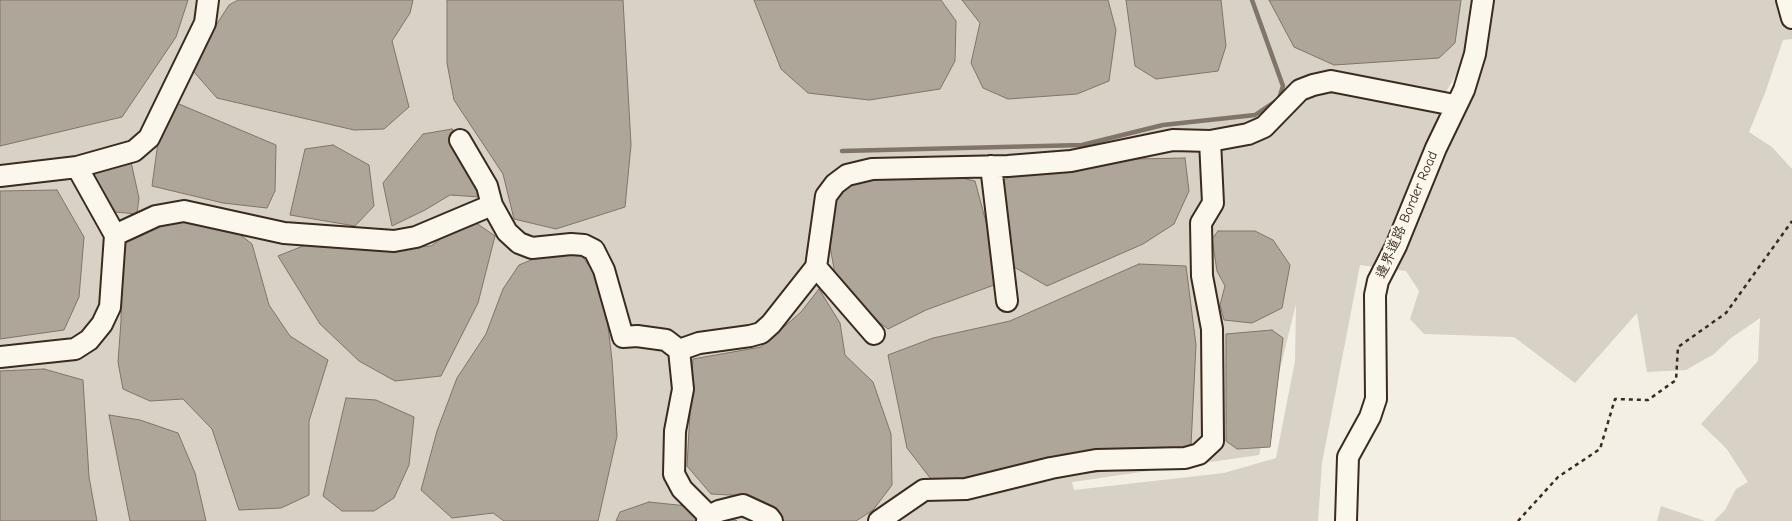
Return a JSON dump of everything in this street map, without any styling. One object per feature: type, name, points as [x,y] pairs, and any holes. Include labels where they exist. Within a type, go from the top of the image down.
[{"type":"street","points":[[0,176],[77,167],[134,151],[148,138],[205,23],[208,0]]},
{"type":"street","name":"邊界道路 Border Road","points":[[1346,521],[1348,457],[1370,417],[1376,399],[1375,295],[1378,281],[1396,246],[1454,106],[1464,90],[1475,54],[1483,0]]},
{"type":"street","points":[[1787,0],[1792,18]]},
{"type":"street","points":[[679,350],[699,343],[750,336],[761,332],[771,324],[816,266],[826,196],[835,184],[846,175],[872,169],[991,166],[1071,161],[1173,140],[1210,141],[1248,134],[1264,127],[1300,90],[1331,81],[1454,106]]},
{"type":"street","points":[[460,140],[487,186],[492,205],[507,232],[519,243],[532,248],[572,244],[584,245],[594,250],[604,270],[623,338],[637,336],[666,340],[679,350],[683,389],[675,431],[674,474],[682,489],[708,518],[719,511],[743,505],[769,517],[772,521]]},
{"type":"street","points":[[879,521],[924,490],[966,489],[1051,468],[1096,460],[1185,458],[1199,454],[1213,441],[1212,329],[1202,276],[1201,223],[1213,203],[1210,141]]},
{"type":"street","points":[[991,166],[1007,301]]},
{"type":"street","points":[[0,356],[75,350],[89,340],[102,324],[110,307],[115,235],[77,167]]},
{"type":"street","points":[[115,235],[156,216],[184,211],[284,233],[394,241],[416,237],[492,205]]},
{"type":"street","points":[[816,266],[874,334]]},
{"type":"path","points":[[1518,521],[1558,477],[1600,449],[1615,399],[1648,400],[1676,380],[1678,347],[1726,313],[1792,221]]},
{"type":"shaded area","points":[[0,0],[1792,0],[1792,39],[1783,40],[1749,132],[1772,147],[1792,169],[1792,521],[1714,521],[1725,510],[1736,489],[1748,482],[1726,448],[1701,424],[1758,361],[1760,318],[1731,338],[1714,354],[1686,370],[1647,372],[1637,313],[1575,383],[1514,337],[1424,334],[1410,319],[1419,291],[1406,271],[1360,265],[1322,463],[1318,521],[0,521]],"holes":[[[1462,64],[1454,105],[1441,101]],[[1296,304],[1295,361],[1276,458],[1224,473],[1074,490],[1072,482],[1259,455]]]},
{"type":"shaded area","points":[[0,0],[188,0],[176,37],[122,117],[0,146]]},
{"type":"shaded area","points":[[238,0],[413,0],[410,13],[392,41],[409,107],[384,129],[354,130],[217,98],[194,72],[206,41],[229,5]]},
{"type":"shaded area","points":[[447,0],[623,0],[631,145],[625,207],[556,229],[514,219],[503,174],[454,100],[447,63]]},
{"type":"shaded area","points":[[754,0],[941,0],[956,21],[955,61],[940,89],[869,100],[808,93],[781,69]]},
{"type":"shaded area","points":[[962,0],[1108,0],[1116,30],[1109,81],[1077,94],[1008,99],[983,88],[971,63],[980,23]]},
{"type":"shaded area","points":[[1126,0],[1221,0],[1226,46],[1218,71],[1156,79],[1135,66]]},
{"type":"shaded area","points":[[1269,0],[1461,0],[1455,43],[1439,58],[1334,65],[1294,47]]},
{"type":"shaded area","points":[[172,101],[276,145],[275,191],[267,208],[223,203],[152,186],[159,135]]},
{"type":"shaded area","points":[[452,129],[488,176],[480,197],[450,195],[392,226],[383,183],[423,134]]},
{"type":"shaded area","points":[[333,145],[369,165],[374,206],[355,226],[290,215],[305,149]]},
{"type":"shaded area","points":[[1185,158],[1189,191],[1174,224],[1143,244],[1047,286],[1014,267],[1000,183],[1024,167],[1136,159]]},
{"type":"shaded area","points":[[131,162],[139,198],[137,214],[115,212],[94,188],[94,171]]},
{"type":"shaded area","points":[[915,168],[975,181],[990,237],[994,285],[926,310],[888,329],[838,291],[828,235],[831,186]]},
{"type":"shaded area","points":[[57,190],[84,237],[79,297],[64,330],[0,339],[0,191]]},
{"type":"shaded area","points":[[218,217],[252,244],[269,305],[290,336],[328,360],[309,421],[309,495],[281,508],[239,510],[212,429],[183,399],[150,401],[123,389],[118,362],[121,321],[122,244],[153,224]]},
{"type":"shaded area","points":[[469,218],[495,236],[478,303],[441,376],[395,381],[359,361],[320,324],[278,256],[313,242],[380,250],[431,246]]},
{"type":"shaded area","points":[[1218,231],[1255,231],[1273,240],[1290,265],[1282,308],[1252,323],[1224,320],[1220,305],[1225,286],[1217,271],[1212,239]]},
{"type":"shaded area","points":[[576,248],[603,285],[612,360],[617,436],[598,521],[504,521],[493,513],[452,518],[421,490],[437,431],[457,378],[486,334],[503,289],[519,265],[546,254]]},
{"type":"shaded area","points":[[1139,264],[1186,266],[1196,345],[1191,445],[1167,464],[997,483],[934,483],[907,448],[888,355],[933,338],[1010,321]]},
{"type":"shaded area","points":[[819,289],[840,323],[845,355],[873,382],[891,434],[892,485],[873,510],[856,521],[782,521],[750,496],[711,494],[687,466],[693,359],[761,347],[801,312]]},
{"type":"shaded area","points":[[1272,330],[1283,338],[1270,447],[1237,449],[1226,441],[1226,334]]},
{"type":"shaded area","points":[[44,369],[83,380],[89,477],[97,521],[0,521],[0,371]]},
{"type":"shaded area","points":[[346,398],[376,400],[414,417],[409,465],[394,498],[374,511],[342,511],[323,496]]},
{"type":"shaded area","points":[[109,415],[140,420],[178,433],[195,473],[206,521],[130,521]]},
{"type":"shaded area","points":[[649,502],[716,509],[737,521],[616,521],[620,512]]},
{"type":"shaded area","points":[[1661,506],[1705,521],[1657,521]]},
{"type":"waterway","points":[[842,151],[1082,145],[1163,125],[1255,115],[1279,99],[1283,86],[1252,0]]}]
